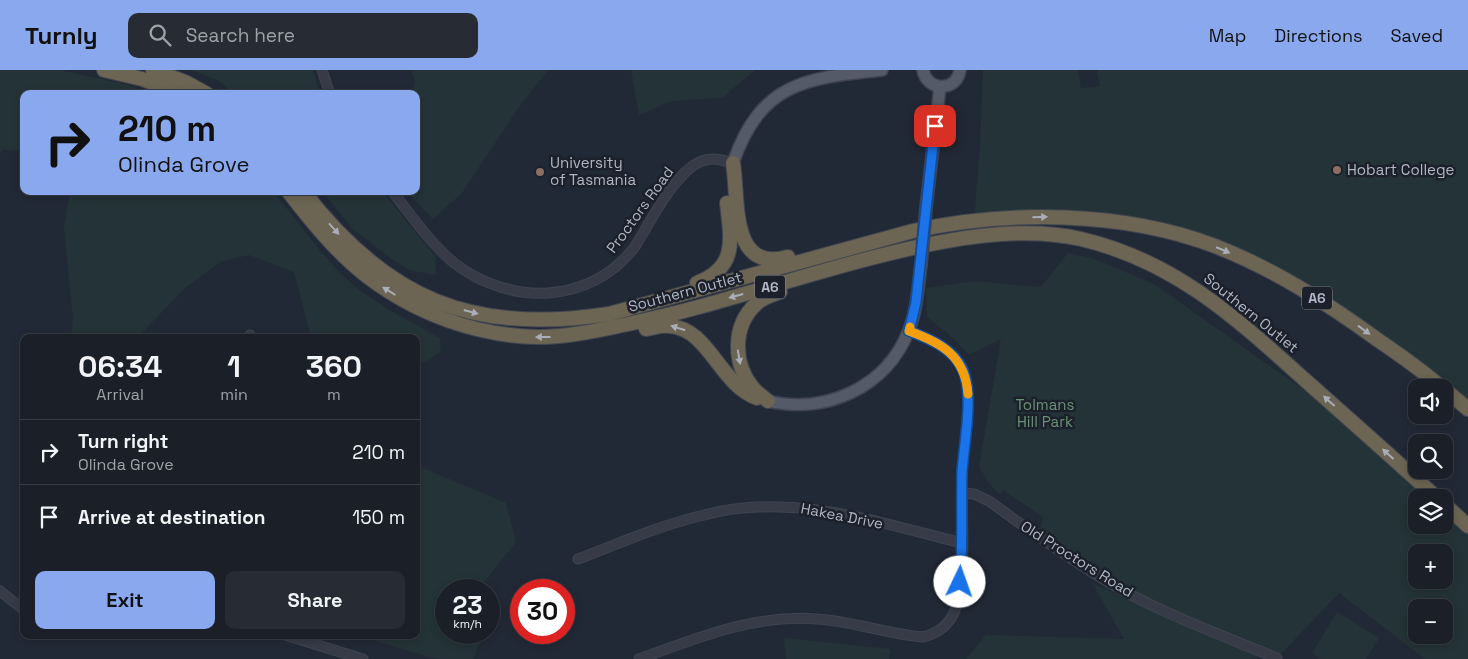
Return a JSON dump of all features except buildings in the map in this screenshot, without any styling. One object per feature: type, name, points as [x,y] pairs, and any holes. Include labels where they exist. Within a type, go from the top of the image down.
[{"type":"highway","points":[[104,70],[158,84],[172,90]]},
{"type":"highway","points":[[153,70],[185,82],[200,90]]},
{"type":"highway","points":[[732,163],[736,204],[744,240],[754,254],[768,260],[783,259],[928,220],[976,215],[1015,217]]},
{"type":"highway","points":[[558,319],[608,308],[697,283],[719,271],[726,260],[730,247],[726,189],[732,163]]},
{"type":"highway","name":"Southern Outlet","points":[[291,195],[342,255],[368,276],[409,303],[450,321],[483,331],[536,337],[572,335],[659,318],[911,248],[986,236],[1052,234],[1082,239],[1157,266],[1204,294],[1270,348],[1427,489]]},
{"type":"highway","name":"Southern Outlet","points":[[306,195],[331,226],[354,249],[391,277],[421,294],[450,306],[487,316],[528,320],[609,314],[921,229],[956,222],[1015,217],[1058,217],[1118,223],[1177,234],[1232,254],[1296,285],[1344,316],[1432,379]]},
{"type":"highway","points":[[768,401],[753,388],[745,375],[739,363],[737,348],[743,322],[750,311],[764,298],[790,288],[902,257],[932,250],[983,243],[1030,241],[1058,243],[1126,261],[1161,276],[1182,288],[1235,327],[1270,348]]},
{"type":"highway","points":[[572,335],[603,336],[662,326],[679,327],[698,338],[732,382],[754,397],[768,401]]},
{"type":"highway","name":"Southern Outlet","points":[[1453,397],[1468,410]]},
{"type":"highway","points":[[1453,512],[1468,526]]},
{"type":"main road","points":[[732,163],[750,124],[765,107],[785,91],[802,83],[825,76],[882,70]]},
{"type":"main road","points":[[923,70],[930,83],[940,87],[952,84],[957,79],[960,70]]},
{"type":"main road","points":[[768,401],[780,404],[806,405],[831,401],[845,396],[862,387],[883,370],[901,348],[909,331],[916,302],[940,87]]},
{"type":"street","points":[[322,70],[329,90]]},
{"type":"street","name":"Proctors Road","points":[[395,195],[444,254],[470,274],[515,290],[534,293],[556,292],[572,290],[586,285],[616,268],[634,248],[677,181],[690,168],[710,159],[732,163]]},
{"type":"street","points":[[640,659],[730,627],[786,618],[818,619],[916,636],[934,634],[947,624],[954,611],[959,593],[967,385],[963,371],[952,354],[942,346],[909,331]]},
{"type":"street","name":"Old Proctors Road","points":[[962,493],[974,494],[989,501],[1102,579],[1122,590],[1167,612],[1277,658]]},
{"type":"street","name":"Hakea Drive","points":[[578,559],[705,514],[766,506],[800,507],[829,511],[962,543]]},
{"type":"street","points":[[0,592],[20,607]]},
{"type":"street","points":[[298,639],[362,659]]},
{"type":"green space","points":[[0,70],[60,70],[124,84],[141,90],[20,90],[20,150],[3,150],[0,153]]},
{"type":"green space","points":[[190,70],[313,70],[319,90],[230,90],[217,80]]},
{"type":"green space","points":[[411,70],[548,70],[519,107],[462,193],[433,219],[410,195],[420,195],[420,90],[413,90],[415,81]]},
{"type":"green space","points":[[631,70],[755,70],[722,98],[671,101],[639,115]]},
{"type":"green space","points":[[983,70],[1078,70],[1081,88],[1100,86],[1097,70],[1468,70],[1468,409],[1453,396],[1453,379],[1429,379],[1250,261],[1118,223],[974,220],[980,147]]},
{"type":"green space","points":[[69,195],[276,195],[319,250],[339,272],[371,298],[440,338],[441,352],[420,365],[420,334],[310,334],[294,272],[249,255],[220,262],[185,288],[141,334],[71,334],[73,318],[64,228]]},
{"type":"green space","points":[[325,195],[385,195],[435,256],[436,275],[409,270],[353,229]]},
{"type":"green space","name":"Tolmans Hill Park","points":[[1068,253],[1092,258],[1154,284],[1366,434],[1408,471],[1408,479],[1417,479],[1428,489],[1408,489],[1408,534],[1453,534],[1453,512],[1468,526],[1468,659],[1425,659],[1339,593],[1277,658],[1218,633],[1089,570],[1040,531],[1043,517],[1003,490],[1000,494],[993,488],[979,467],[1001,339],[969,355],[950,335],[927,317],[926,288],[975,281],[1041,287]]},
{"type":"green space","points":[[420,467],[506,503],[516,542],[487,579],[435,579],[435,644],[479,644],[473,659],[437,659],[369,639],[420,639]]},
{"type":"green space","points":[[1093,584],[1263,656],[1249,659],[966,659],[986,635],[1124,639]]},
{"type":"green space","points":[[1337,612],[1379,638],[1366,659],[1321,659],[1312,653]]},
{"type":"green space","points":[[784,638],[891,649],[889,659],[786,659]]},
{"type":"slow traffic","points":[[910,327],[909,331],[942,346],[952,354],[963,371],[968,394]]},
{"type":"place","name":"Hobart College","points":[[1337,170]]},
{"type":"place","name":"University of Tasmania","points":[[540,172]]},
{"type":"route","points":[[935,126],[916,302],[909,331],[942,346],[952,354],[963,371],[967,385],[968,398],[962,471],[960,582]]}]
